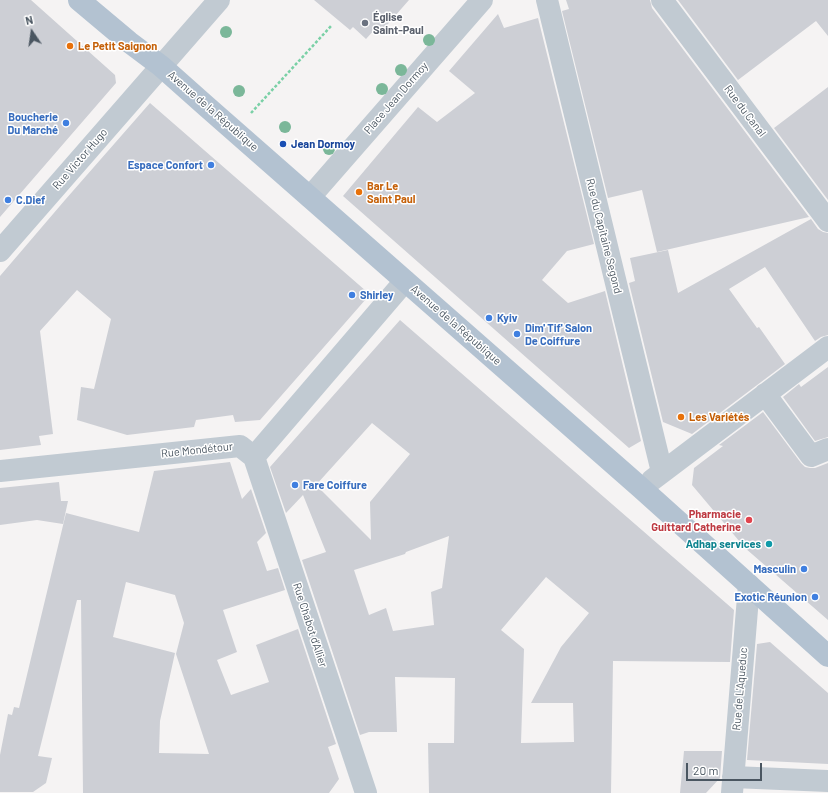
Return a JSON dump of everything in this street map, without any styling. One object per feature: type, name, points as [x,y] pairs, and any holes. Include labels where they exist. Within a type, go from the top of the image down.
[{"type":"main road","name":"Avenue de la République","points":[[79,0],[129,42],[161,66],[642,488],[828,656]]},
{"type":"street","points":[[161,66],[219,0]]},
{"type":"street","name":"Place Jean Dormoy","points":[[310,197],[482,0]]},
{"type":"street","name":"Rue du Capitaine Segond","points":[[547,0],[662,472]]},
{"type":"street","name":"Rue du Canal","points":[[662,0],[828,221]]},
{"type":"street","name":"Rue Victor Hugo","points":[[0,251],[161,66]]},
{"type":"street","points":[[254,457],[405,281]]},
{"type":"street","points":[[642,488],[828,347]]},
{"type":"street","points":[[765,394],[811,456],[828,449]]},
{"type":"street","name":"Rue Mondétour","points":[[0,471],[240,446],[254,457]]},
{"type":"street","name":"Rue Chabot d'Allier","points":[[254,457],[366,793]]},
{"type":"street","name":"Rue de L'Aqueduc","points":[[733,785],[749,585]]},
{"type":"street","points":[[733,785],[828,781]]},
{"type":"path","points":[[234,131],[332,25]]},
{"type":"building","points":[[0,0],[31,0],[115,75],[116,83],[0,217]]},
{"type":"building","name":"Église Saint-Paul","points":[[314,0],[409,0],[380,33],[375,29],[366,39],[353,27],[350,30]]},
{"type":"building","points":[[566,0],[650,0],[652,8],[809,217],[657,252],[642,190],[608,198],[562,11],[569,9]]},
{"type":"building","points":[[678,0],[828,0],[828,36],[816,21],[738,80]]},
{"type":"building","points":[[498,14],[504,28],[538,18],[594,244],[567,251],[542,280],[568,303],[605,291],[641,441],[629,448],[343,196],[418,107],[437,122],[475,93],[449,71]]},
{"type":"building","points":[[828,87],[828,200],[774,128]]},
{"type":"building","points":[[150,103],[366,291],[366,299],[260,420],[235,422],[233,415],[196,420],[194,427],[127,435],[77,420],[81,387],[94,389],[111,319],[77,290],[40,331],[53,434],[39,436],[41,445],[0,450],[0,276]]},
{"type":"building","points":[[811,219],[818,229],[828,233],[828,335],[815,341],[765,267],[729,289],[757,328],[759,327],[785,364],[692,434],[663,422],[629,283],[635,281],[630,258],[668,250],[678,293]]},
{"type":"building","points":[[400,320],[734,610],[730,662],[613,661],[611,793],[429,793],[428,743],[454,743],[455,678],[395,677],[397,732],[369,732],[360,735],[302,560],[326,552],[303,495],[286,513],[270,467]],"holes":[[[372,423],[410,454],[370,502],[371,540],[316,485]],[[449,536],[442,588],[431,592],[434,625],[393,631],[386,608],[369,615],[354,570],[405,554],[406,552]],[[546,577],[589,613],[561,647],[531,703],[573,703],[574,742],[521,743],[524,649],[501,630]]]},
{"type":"building","points":[[828,367],[828,437],[815,441],[783,397],[799,384],[801,387]]},
{"type":"building","points":[[763,412],[805,467],[815,468],[828,463],[828,620],[745,548],[692,485],[694,468],[723,446],[719,445]]},
{"type":"building","points":[[230,462],[242,499],[251,489],[266,533],[257,542],[267,571],[278,568],[285,590],[223,610],[237,652],[217,660],[231,695],[269,682],[256,645],[298,629],[336,744],[328,747],[339,779],[329,793],[83,793],[81,600],[77,600],[38,756],[52,758],[46,783],[33,792],[0,792],[0,755],[8,714],[12,715],[14,707],[19,708],[66,513],[139,532],[154,471]],"holes":[[[126,582],[175,595],[184,623],[176,654],[209,754],[159,753],[160,721],[175,653],[113,637]]]},
{"type":"building","points":[[59,482],[61,501],[68,501],[63,524],[37,520],[0,525],[0,488]]},
{"type":"building","points":[[770,642],[828,693],[828,764],[747,760],[757,644]]},
{"type":"building","points":[[684,751],[722,751],[720,778],[706,793],[680,793]]},
{"type":"place","name":"Église Saint-Paul","points":[[365,23]]},
{"type":"place","name":"Le Petit Saignon","points":[[70,46]]},
{"type":"place","name":"Boucherie Du Marché","points":[[66,123]]},
{"type":"place","name":"Jean Dormoy","points":[[283,144]]},
{"type":"place","name":"Espace Confort","points":[[211,165]]},
{"type":"place","name":"Bar Le Saint Paul","points":[[359,192]]},
{"type":"place","name":"C.Dief","points":[[8,200]]},
{"type":"place","name":"Shirley","points":[[352,295]]},
{"type":"place","name":"Kyiv","points":[[489,318]]},
{"type":"place","name":"Dim' Tif' Salon De Coiffure","points":[[517,334]]},
{"type":"place","name":"Les Variétés","points":[[681,417]]},
{"type":"place","name":"Fare Coiffure","points":[[295,485]]},
{"type":"place","name":"Pharmacie Guittard Catherine","points":[[749,520]]},
{"type":"place","name":"Adhap services","points":[[769,544]]},
{"type":"place","name":"Masculin","points":[[804,569]]},
{"type":"place","name":"Exotic Réunion","points":[[815,597]]}]
